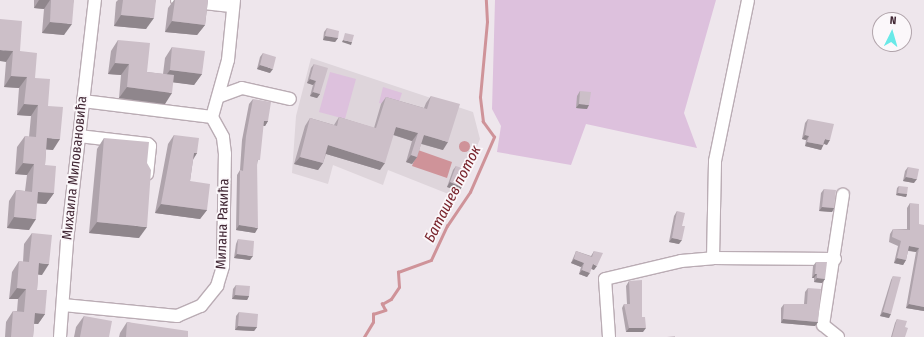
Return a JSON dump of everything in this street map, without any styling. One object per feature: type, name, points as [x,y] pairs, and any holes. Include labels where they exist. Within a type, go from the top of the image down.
[{"type":"street","name":"Михаила Миловановића","points":[[60,337],[79,136],[95,0]]},
{"type":"street","points":[[83,101],[212,117],[220,96],[230,46],[232,3],[177,0]]},
{"type":"street","points":[[713,258],[715,161],[748,0]]},
{"type":"street","points":[[220,96],[242,88],[290,99]]},
{"type":"street","name":"Милана Ракића","points":[[63,305],[177,316],[196,309],[211,297],[220,280],[224,266],[226,154],[223,137],[212,117]]},
{"type":"street","points":[[79,136],[148,144],[150,146],[147,174]]},
{"type":"street","points":[[838,337],[823,326],[844,195]]},
{"type":"street","points":[[609,337],[605,279],[681,261],[713,258],[835,258]]},
{"type":"shaded area","points":[[495,0],[716,0],[684,113],[697,148],[586,124],[571,165],[497,152],[501,126],[492,109]]},
{"type":"shaded area","points":[[311,58],[473,112],[480,139],[456,197],[388,170],[383,185],[333,165],[328,184],[292,173],[296,116]]},
{"type":"shaded area","points":[[330,72],[356,79],[345,119],[319,112]]},
{"type":"shaded area","points":[[383,87],[402,93],[397,108],[379,103]]},
{"type":"shaded area","points":[[464,140],[468,142],[470,146],[468,150],[464,152],[460,150],[458,146],[460,142]]},
{"type":"shaded area","points":[[418,150],[452,162],[447,178],[412,166]]},
{"type":"building","points":[[51,0],[74,0],[72,24],[50,22]]},
{"type":"building","points":[[123,0],[156,0],[154,18],[121,15]]},
{"type":"building","points":[[175,0],[208,0],[205,25],[172,21]]},
{"type":"building","points":[[0,19],[22,21],[20,51],[37,53],[35,78],[50,79],[48,106],[63,107],[60,139],[47,138],[45,165],[56,166],[54,193],[38,192],[36,219],[14,217],[16,190],[32,192],[34,164],[23,163],[25,136],[36,137],[38,105],[24,104],[27,77],[11,76],[13,51],[0,50]]},
{"type":"building","points":[[327,28],[339,31],[338,38],[325,36]]},
{"type":"building","points":[[345,33],[354,35],[352,42],[343,40]]},
{"type":"building","points":[[118,40],[150,43],[147,72],[174,75],[172,93],[127,87],[129,64],[115,63]]},
{"type":"building","points":[[172,47],[205,51],[202,74],[170,70]]},
{"type":"building","points":[[263,53],[276,57],[273,69],[260,65]]},
{"type":"building","points":[[314,64],[328,68],[320,94],[313,92],[316,81],[310,79]]},
{"type":"building","points":[[580,91],[591,92],[589,105],[579,104]]},
{"type":"building","points":[[431,96],[460,104],[448,142],[424,135],[417,157],[411,155],[418,133],[396,127],[385,163],[328,145],[323,163],[300,157],[310,118],[337,126],[339,117],[376,128],[386,97],[427,109]]},
{"type":"building","points":[[253,99],[271,102],[268,121],[264,121],[260,160],[257,160],[258,228],[239,225],[240,170],[243,171],[246,136]]},
{"type":"building","points":[[808,119],[834,124],[830,140],[825,139],[823,145],[807,142],[809,136],[805,135]]},
{"type":"building","points":[[174,135],[199,138],[197,153],[194,153],[190,181],[210,184],[207,210],[161,204]]},
{"type":"building","points":[[104,138],[149,142],[147,163],[151,170],[147,227],[97,222]]},
{"type":"building","points":[[456,166],[468,170],[462,187],[450,182]]},
{"type":"building","points":[[908,167],[919,169],[917,179],[906,177]]},
{"type":"building","points":[[899,186],[908,187],[907,194],[898,193]]},
{"type":"building","points":[[824,189],[836,190],[834,208],[822,207]]},
{"type":"building","points":[[910,203],[919,204],[919,224],[924,225],[924,307],[909,304],[919,248],[909,246],[906,260],[897,258],[901,241],[892,237],[893,229],[910,230]]},
{"type":"building","points":[[677,211],[685,213],[682,226],[685,226],[682,240],[672,238]]},
{"type":"building","points":[[32,233],[52,235],[49,264],[39,263],[37,290],[47,290],[45,314],[35,313],[33,337],[11,337],[13,311],[24,312],[26,289],[17,288],[19,261],[29,262]]},
{"type":"building","points":[[238,239],[254,241],[253,256],[237,254]]},
{"type":"building","points":[[576,251],[592,257],[594,251],[603,253],[597,266],[593,264],[590,273],[582,270],[584,263],[574,259]]},
{"type":"building","points":[[816,262],[827,262],[825,279],[817,278],[817,274],[815,274]]},
{"type":"building","points":[[893,276],[901,277],[891,314],[883,312]]},
{"type":"building","points":[[642,280],[642,317],[645,317],[646,328],[629,328],[624,304],[630,304],[629,281]]},
{"type":"building","points":[[236,285],[250,286],[249,296],[235,295]]},
{"type":"building","points":[[808,288],[821,289],[818,322],[783,319],[784,304],[807,304]]},
{"type":"building","points":[[239,312],[258,314],[257,327],[238,326]]},
{"type":"building","points":[[84,316],[112,321],[109,337],[80,337]]},
{"type":"building","points":[[897,319],[907,321],[905,327],[908,328],[905,337],[892,337]]},
{"type":"building","points":[[127,322],[188,331],[188,337],[126,337]]},
{"type":"waterway","name":"Баташев поток","points":[[364,337],[373,322],[373,314],[385,310],[382,304],[391,299],[399,287],[398,272],[431,260],[447,226],[470,192],[494,137],[483,122],[480,97],[487,22],[486,0]]}]
